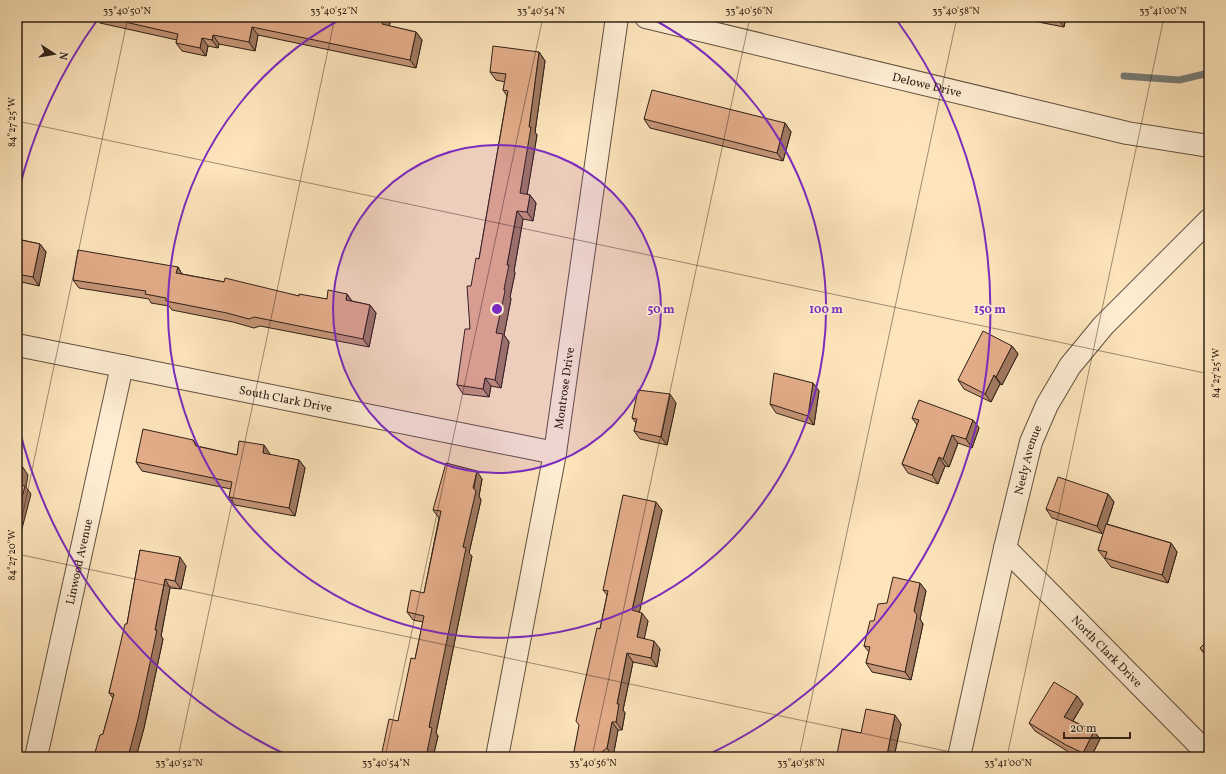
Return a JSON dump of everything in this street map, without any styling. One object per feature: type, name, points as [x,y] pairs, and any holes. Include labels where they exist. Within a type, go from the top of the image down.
[{"type":"street","name":"Montrose Drive","points":[[498,757],[555,453],[617,17]]},
{"type":"street","name":"Delowe Drive","points":[[646,17],[1127,133],[1209,146]]},
{"type":"street","name":"Neely Avenue","points":[[959,757],[1005,548],[1031,442],[1047,405],[1070,366],[1103,326],[1209,220]]},
{"type":"street","name":"South Clark Drive","points":[[17,345],[555,453]]},
{"type":"street","name":"Linwood Avenue","points":[[36,757],[122,366]]},
{"type":"street","name":"North Clark Drive","points":[[1005,548],[1209,755]]},
{"type":"building","points":[[103,17],[347,17],[365,21],[366,17],[383,17],[382,24],[416,32],[410,60],[252,27],[249,42],[213,35],[212,40],[202,38],[200,48],[176,43],[178,34]]},
{"type":"building","points":[[493,46],[539,52],[529,127],[531,127],[520,193],[530,195],[527,212],[517,211],[507,265],[509,265],[504,289],[505,291],[496,333],[503,334],[495,380],[485,378],[483,389],[457,385],[465,329],[470,329],[467,286],[471,286],[476,258],[479,259],[508,91],[503,90],[506,74],[490,72]]},
{"type":"building","points":[[652,90],[785,123],[777,153],[644,119]]},
{"type":"building","points":[[17,239],[40,244],[33,277],[17,274]]},
{"type":"building","points":[[78,250],[178,267],[176,273],[224,282],[225,278],[299,296],[299,294],[327,299],[328,290],[347,294],[346,300],[370,305],[363,339],[254,317],[249,319],[227,313],[166,301],[166,298],[145,294],[146,291],[73,280]]},
{"type":"building","points":[[983,331],[1012,346],[996,377],[994,375],[985,394],[958,380]]},
{"type":"building","points":[[774,373],[813,383],[808,416],[770,404]]},
{"type":"building","points":[[638,390],[670,394],[661,437],[634,431],[637,419],[632,418]]},
{"type":"building","points":[[919,400],[973,420],[966,439],[952,435],[943,459],[939,457],[932,475],[902,464],[919,420],[912,418]]},
{"type":"building","points":[[143,429],[193,440],[196,446],[237,455],[239,441],[264,445],[263,453],[299,460],[289,508],[229,497],[232,482],[136,462]]},
{"type":"building","points":[[446,463],[477,471],[473,488],[476,491],[463,547],[466,548],[429,727],[432,728],[426,757],[381,757],[389,719],[398,721],[411,658],[415,659],[424,616],[407,612],[411,590],[424,593],[441,511],[433,510]]},
{"type":"building","points":[[17,465],[22,466],[18,484],[25,486],[17,517]]},
{"type":"building","points":[[1058,477],[1108,494],[1097,526],[1046,509]]},
{"type":"building","points":[[623,495],[656,502],[632,610],[642,613],[637,637],[654,641],[651,658],[627,653],[617,704],[619,704],[616,722],[612,722],[607,748],[595,757],[573,757],[579,725],[576,721],[597,628],[600,629],[608,591],[603,590]]},
{"type":"building","points":[[1106,524],[1171,543],[1162,575],[1105,558],[1107,552],[1098,550]]},
{"type":"building","points":[[140,550],[180,557],[175,581],[165,579],[155,630],[157,630],[138,719],[128,757],[96,757],[94,756],[100,735],[103,734],[114,694],[109,693],[125,624],[127,624]]},
{"type":"building","points":[[893,577],[920,583],[914,611],[917,615],[905,672],[866,663],[870,647],[864,646],[870,621],[874,621],[878,604],[887,603]]},
{"type":"building","points":[[1209,639],[1209,658],[1200,648]]},
{"type":"building","points":[[1054,682],[1077,696],[1064,717],[1094,731],[1083,753],[1066,745],[1029,723]]},
{"type":"building","points":[[866,709],[895,715],[887,755],[882,754],[881,757],[849,757],[837,754],[842,729],[861,733]]},
{"type":"building","points":[[1017,752],[1040,757],[1016,757]]},
{"type":"waterway","points":[[1124,76],[1179,80],[1209,73]]}]
